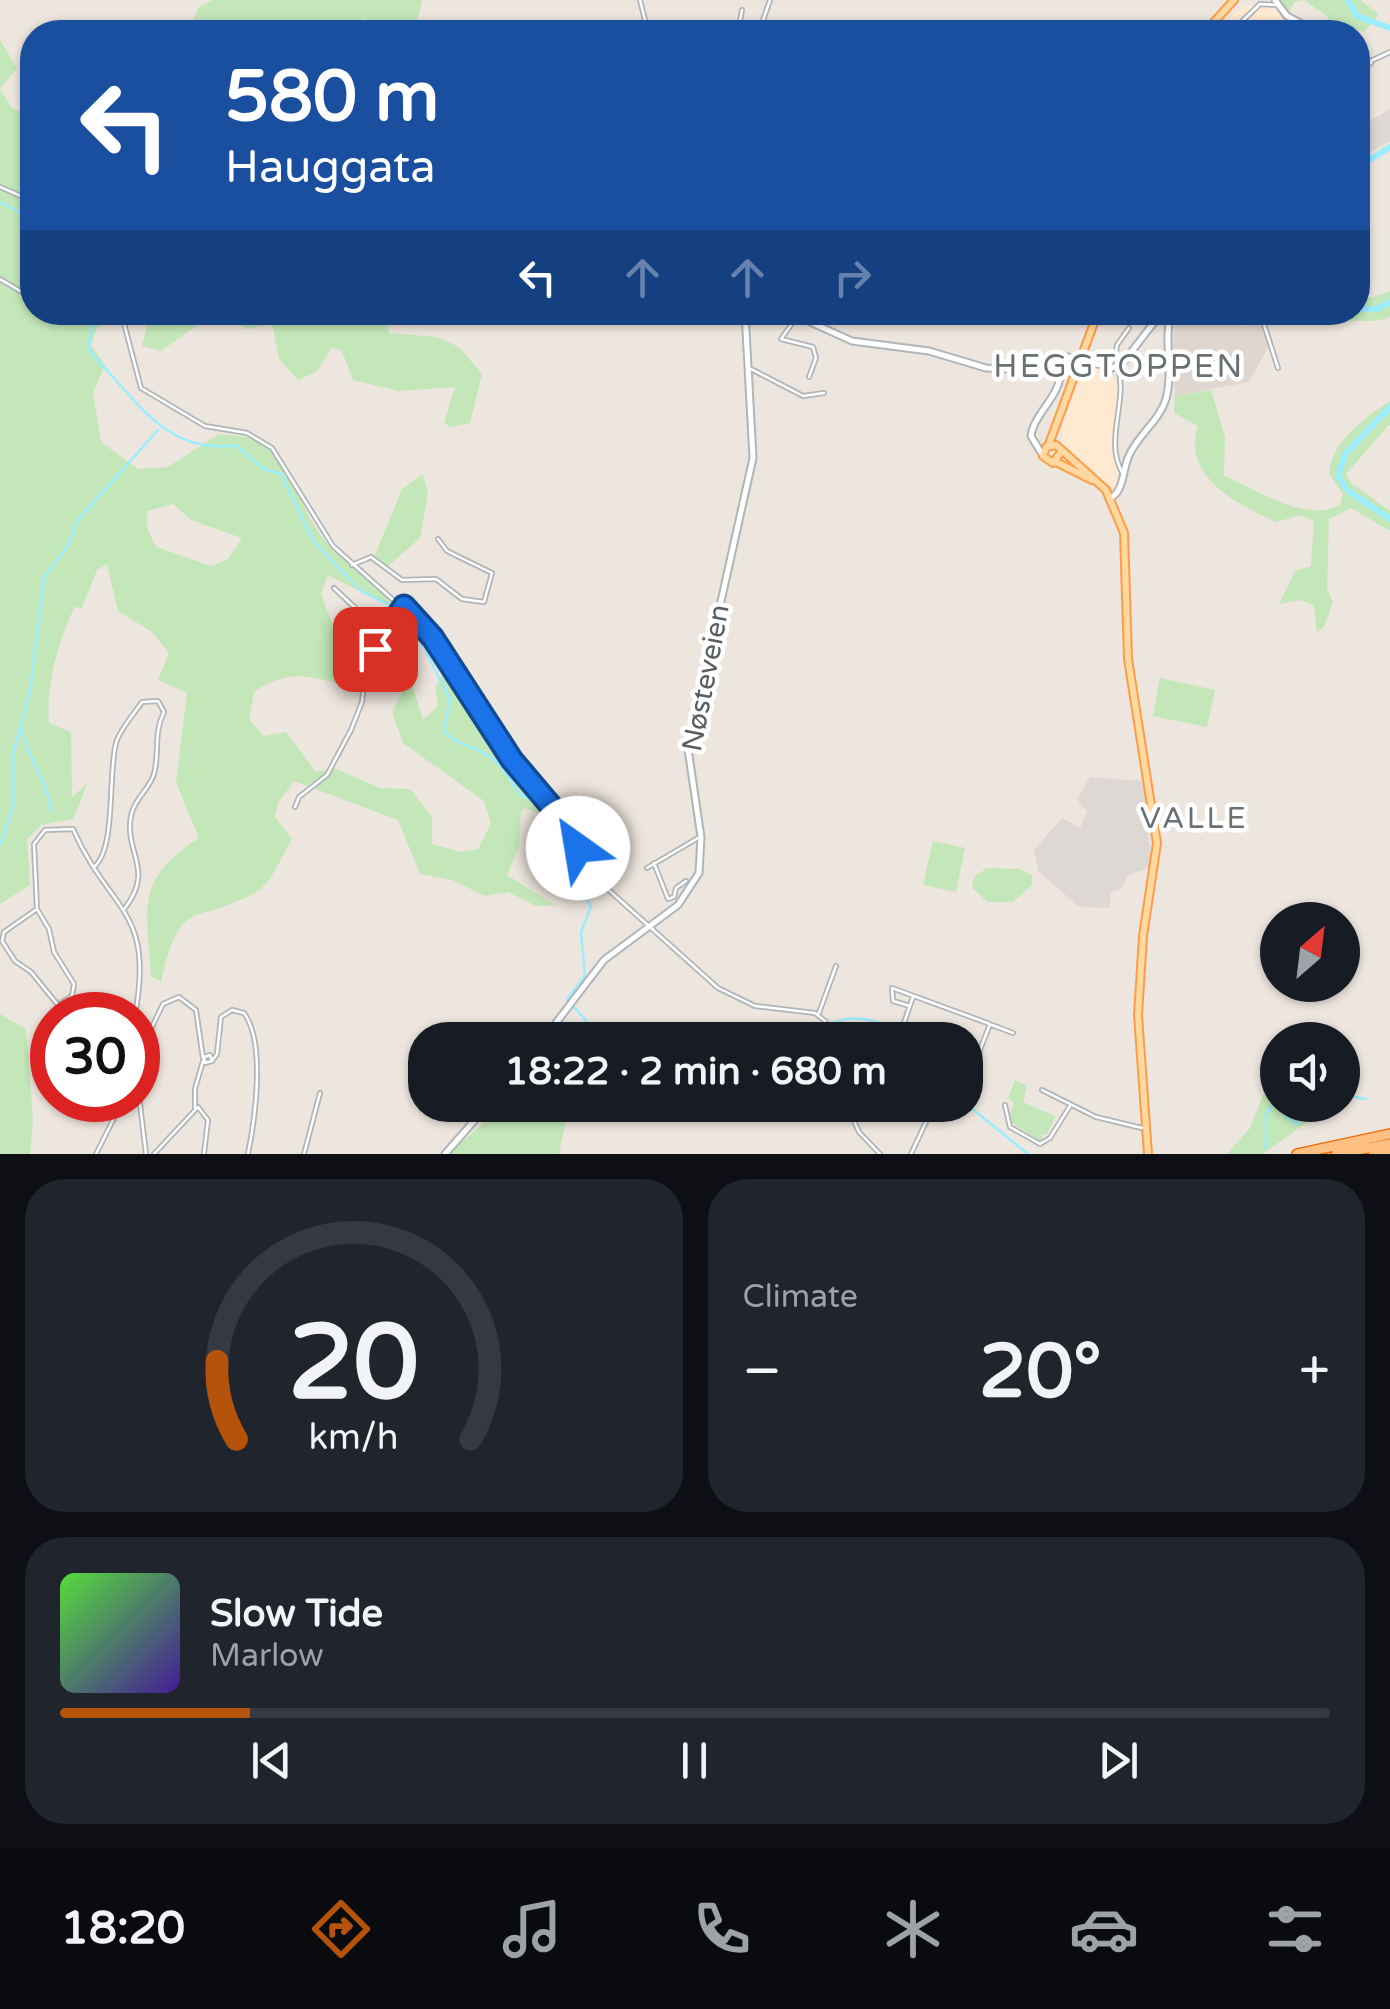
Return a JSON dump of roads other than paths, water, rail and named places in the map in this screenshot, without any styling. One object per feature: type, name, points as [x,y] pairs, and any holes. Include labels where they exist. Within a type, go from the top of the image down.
[{"type":"highway","points":[[1297,1154],[1390,1134]]},
{"type":"highway","points":[[1336,1154],[1390,1144]]},
{"type":"highway","points":[[1374,1154],[1390,1152]]},
{"type":"main road","points":[[1216,20],[1234,0]]},
{"type":"main road","points":[[1276,2],[1293,20]]},
{"type":"main road","name":"Nøsteveien","points":[[557,1022],[610,954],[673,910],[692,888],[700,867],[701,837],[689,768],[690,737],[753,458],[746,325]]},
{"type":"main road","points":[[815,325],[852,341],[929,351],[986,368],[1056,363],[1067,357],[1116,362],[1150,325]]},
{"type":"main road","points":[[1046,449],[1059,427],[1094,325]]},
{"type":"main road","points":[[1109,497],[1120,484],[1130,452],[1165,402],[1168,325]]},
{"type":"main road","points":[[1056,363],[1061,380],[1034,422],[1032,434],[1046,449],[1048,463],[1056,462],[1084,474],[1109,497]]},
{"type":"main road","points":[[1056,462],[1059,427]]},
{"type":"main road","points":[[1046,449],[1060,450],[1109,497],[1124,543],[1128,655],[1157,843],[1143,936],[1138,1015],[1146,1154]]},
{"type":"main road","points":[[446,1154],[473,1122]]},
{"type":"street","points":[[1243,20],[1260,4],[1276,2]]},
{"type":"street","points":[[740,20],[742,10]]},
{"type":"street","points":[[1370,62],[1390,52]]},
{"type":"street","points":[[124,325],[143,391],[205,426],[262,440],[286,467],[322,532],[351,566],[433,638],[453,675],[518,770],[560,817],[592,875],[733,997],[760,1007],[818,1014],[825,1022]]},
{"type":"street","points":[[791,325],[781,339],[813,347],[815,362],[810,377]]},
{"type":"street","points":[[1264,325],[1278,368]]},
{"type":"street","points":[[1123,472],[1118,466],[1116,446],[1123,388],[1116,362],[1118,345],[1129,328]]},
{"type":"street","points":[[750,369],[804,396],[824,393]]},
{"type":"street","points":[[351,566],[371,557],[402,580],[436,580],[458,598],[484,602],[492,573],[450,553],[438,539]]},
{"type":"street","points":[[334,588],[383,634]]},
{"type":"street","points":[[295,807],[297,800],[327,775],[354,724],[366,684],[364,667],[402,608]]},
{"type":"street","points":[[95,866],[108,849],[108,804],[115,778],[117,740],[142,702],[158,702],[164,712],[155,729],[154,774],[130,817],[139,882],[124,909]]},
{"type":"street","points":[[37,909],[6,930],[2,941],[15,961],[31,972],[58,1005],[72,996],[74,984],[54,952],[49,929],[37,909],[36,837],[46,830],[74,829],[124,909],[140,946],[137,992]]},
{"type":"street","points":[[648,868],[701,837]]},
{"type":"street","points":[[654,864],[668,899],[674,898],[686,880]]},
{"type":"street","points":[[818,1014],[836,966]]},
{"type":"street","points":[[910,1006],[894,1001],[891,990],[1013,1033]]},
{"type":"street","points":[[904,1022],[914,996]]},
{"type":"street","points":[[160,1008],[175,997],[194,1007],[200,1046],[207,1059]]},
{"type":"street","points":[[154,1154],[196,1108],[195,1088],[207,1059],[217,1050],[221,1017],[234,1010],[246,1015],[256,1070],[248,1154]]},
{"type":"street","points":[[983,1042],[990,1024]]},
{"type":"street","points":[[1042,1090],[1105,1120],[1147,1126]]},
{"type":"street","points":[[304,1154],[320,1093]]},
{"type":"street","points":[[1005,1105],[1010,1127],[1040,1144],[1050,1138],[1070,1105]]},
{"type":"street","points":[[196,1108],[204,1110],[208,1120],[204,1154]]},
{"type":"street","points":[[96,1154],[111,1122]]},
{"type":"street","points":[[142,1122],[146,1154]]},
{"type":"street","points":[[856,1122],[880,1154]]},
{"type":"street","points":[[911,1154],[926,1122]]},
{"type":"waterway","points":[[1348,0],[1357,16],[1368,20]]},
{"type":"waterway","points":[[1370,21],[1390,28]]},
{"type":"waterway","points":[[1370,160],[1390,147]]},
{"type":"waterway","points":[[0,202],[20,212]]},
{"type":"waterway","points":[[1370,309],[1390,302]]},
{"type":"waterway","points":[[93,325],[88,350],[151,418],[188,441],[210,446],[235,445],[264,469],[281,474],[313,541],[361,591],[406,613],[450,699],[444,731],[493,759],[519,794],[539,802],[559,824],[564,853],[591,907],[581,932],[585,976],[567,999],[587,1022]]},
{"type":"waterway","points":[[1390,407],[1345,454],[1338,476],[1347,490],[1390,519]]},
{"type":"waterway","points":[[0,845],[13,807],[13,754],[30,691],[44,578],[69,544],[77,521],[158,430]]},
{"type":"waterway","points":[[22,730],[51,812]]},
{"type":"waterway","points":[[835,1022],[854,1018],[874,1022]]},
{"type":"waterway","points":[[1360,1098],[1366,1099]]},
{"type":"waterway","points":[[983,1118],[1028,1154]]},
{"type":"waterway","points":[[1266,1149],[1267,1122]]},
{"type":"waterway","points":[[1294,1122],[1299,1122]]},
{"type":"district","name":"HEGGTOPPEN","points":[[1119,367]]},
{"type":"district","name":"VALLE","points":[[1194,818]]}]
